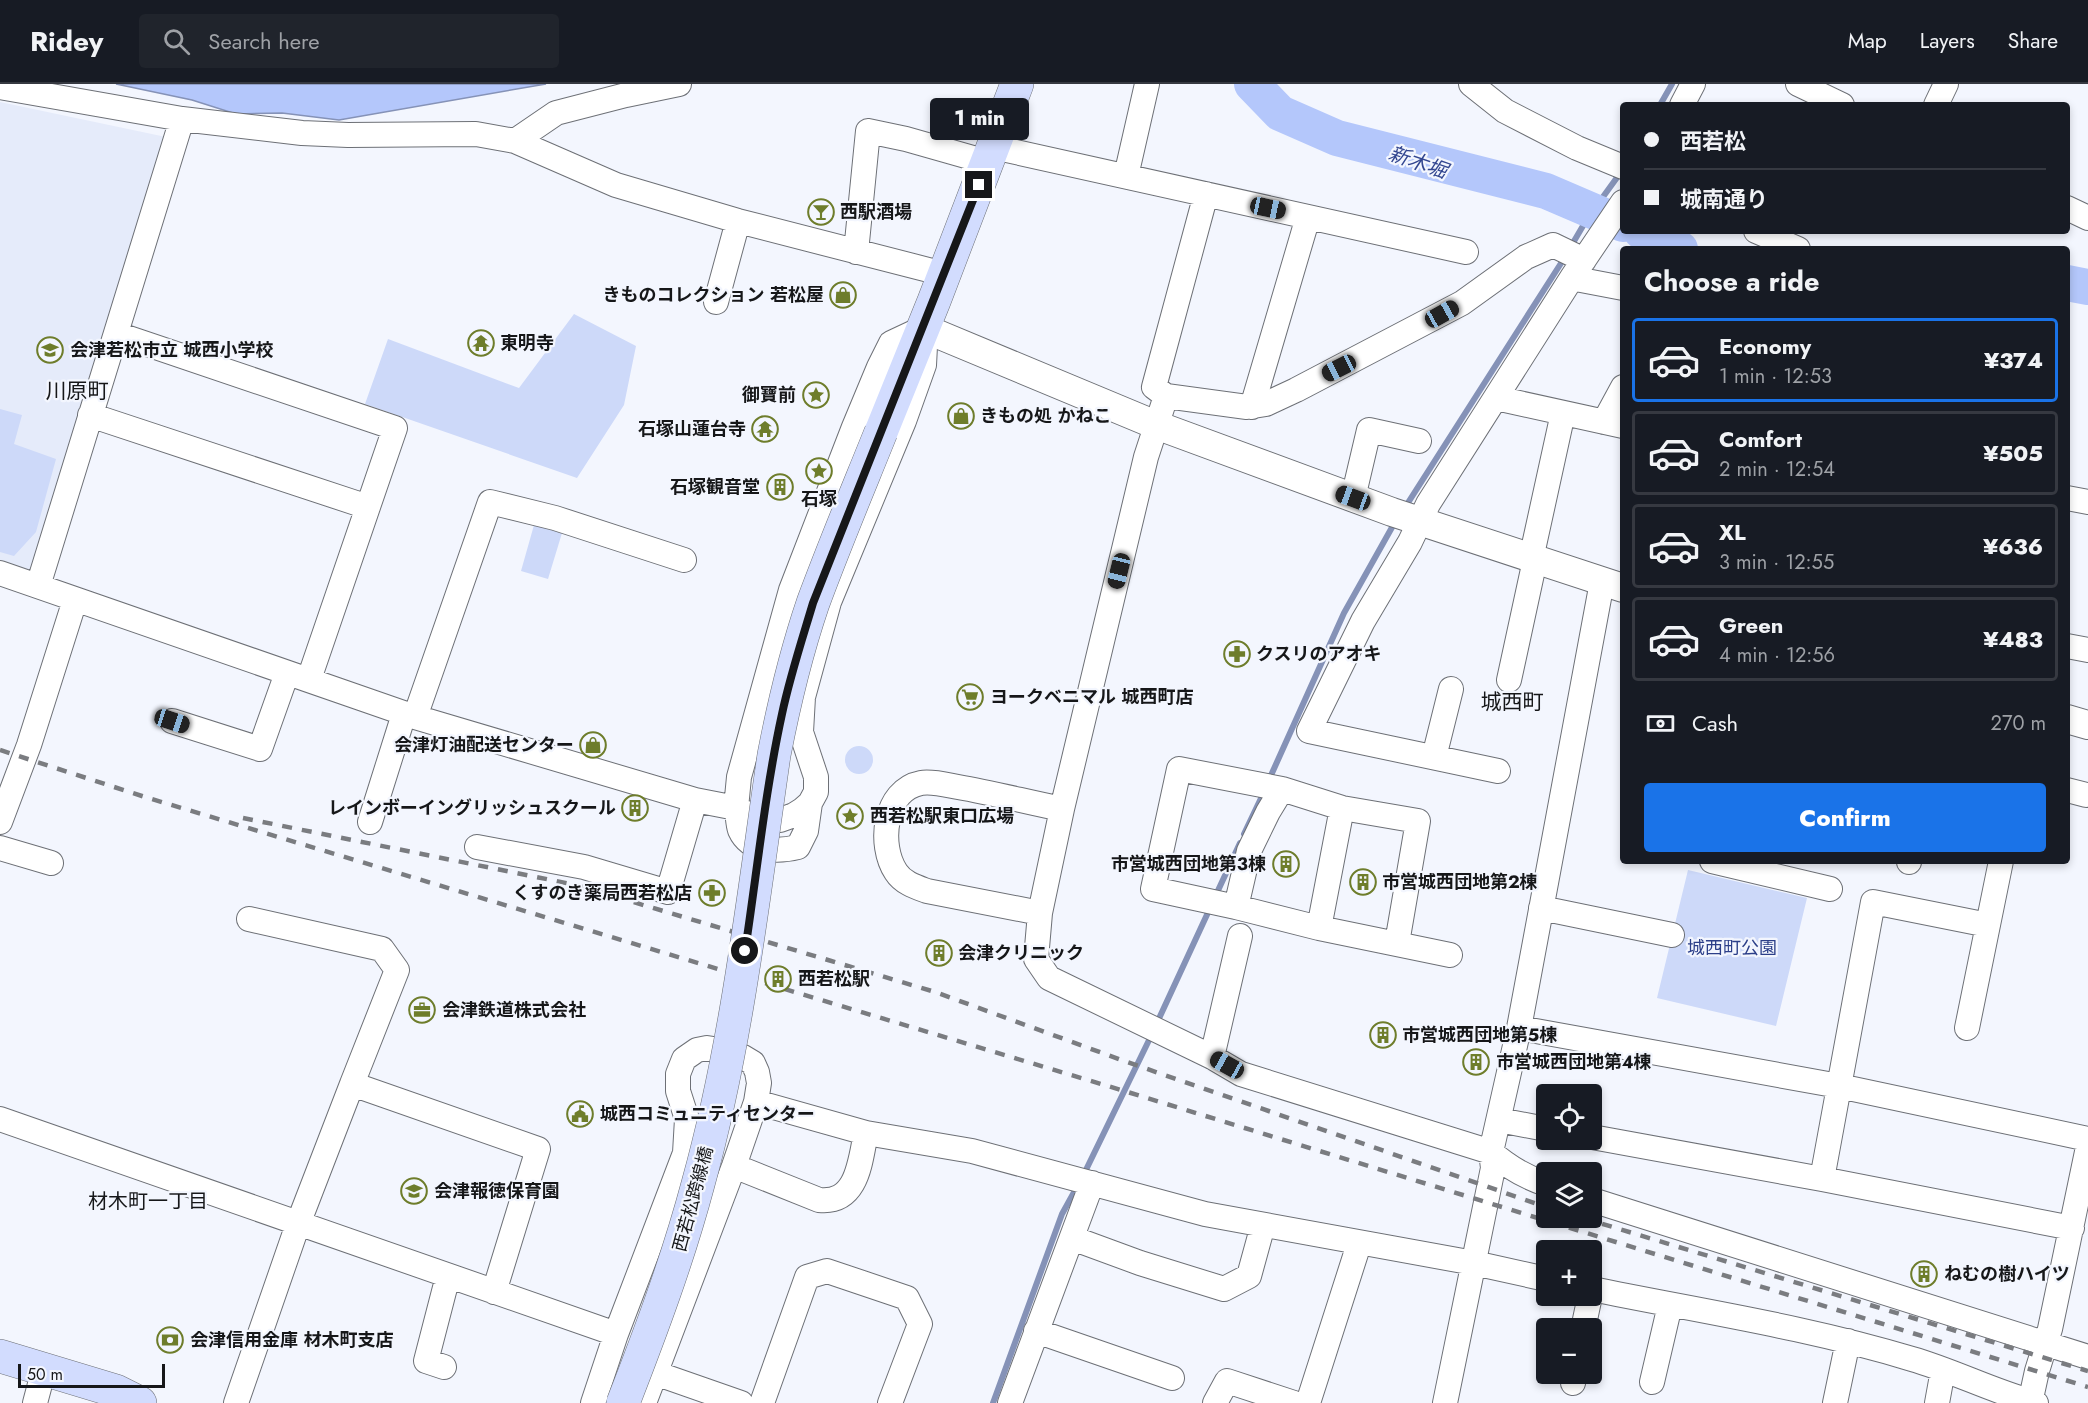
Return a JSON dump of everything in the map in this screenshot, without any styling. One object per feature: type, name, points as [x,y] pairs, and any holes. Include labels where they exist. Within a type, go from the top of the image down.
[{"type":"main road","name":"西若松跨線橋","points":[[623,1403],[662,1303],[678,1253],[699,1183],[719,1097],[735,1016],[774,755],[796,657],[813,603],[1017,84]]},
{"type":"main road","points":[[0,1356],[116,1391],[140,1403]]},
{"type":"street","points":[[515,141],[556,112],[679,84]]},
{"type":"street","points":[[1126,176],[1147,84]]},
{"type":"street","points":[[1471,84],[1505,111],[1577,148],[1620,166]]},
{"type":"street","points":[[1684,102],[1693,84]]},
{"type":"street","points":[[1937,102],[1946,84]]},
{"type":"street","points":[[1801,85],[1836,102]]},
{"type":"street","points":[[0,87],[182,119],[302,133],[476,134],[515,141],[616,185],[738,221],[944,274]]},
{"type":"street","points":[[38,586],[182,119]]},
{"type":"street","points":[[856,252],[868,131],[1126,176],[1466,252]]},
{"type":"street","points":[[1206,194],[1154,387],[1166,396],[1252,407],[1266,404],[1462,303],[1526,257],[1553,245],[1573,260],[1581,280],[1620,287]]},
{"type":"street","points":[[2070,209],[2088,218]]},
{"type":"street","points":[[1498,771],[1309,731],[1363,621],[1410,542],[1428,504],[1496,398],[1573,260],[1616,212]]},
{"type":"street","points":[[1252,407],[1308,217]]},
{"type":"street","points":[[716,302],[738,221]]},
{"type":"street","points":[[1763,234],[1790,246]]},
{"type":"street","points":[[0,573],[410,716],[695,800],[780,820],[794,815],[810,803],[816,792],[816,777],[801,732],[802,697],[832,594],[904,421],[924,365],[923,328]]},
{"type":"street","points":[[736,809],[742,766],[791,590],[804,554],[854,427],[891,343],[923,328],[1156,425],[1418,522],[1613,585],[1541,908],[1519,1028],[1491,1152],[1493,1168],[1445,1403]]},
{"type":"street","points":[[117,334],[395,428],[368,507],[298,676],[260,749],[172,721]]},
{"type":"street","points":[[1166,396],[1146,457],[1062,809],[1040,913],[1036,959],[1049,978],[1212,1057],[1241,1074],[1491,1152],[1507,1165],[1536,1181]]},
{"type":"street","points":[[1496,398],[1613,424],[1620,398]]},
{"type":"street","points":[[1509,680],[1563,413]]},
{"type":"street","points":[[90,415],[368,507]]},
{"type":"street","points":[[1353,498],[1369,430],[1419,441]]},
{"type":"street","points":[[2070,499],[2088,502]]},
{"type":"street","points":[[370,822],[489,502],[555,518],[684,560]]},
{"type":"street","points":[[0,822],[29,745],[75,600]]},
{"type":"street","points":[[2070,647],[2088,651]]},
{"type":"street","points":[[1434,757],[1451,689]]},
{"type":"street","points":[[1397,943],[1418,821],[1342,808],[1270,787],[1179,769],[1153,889],[1319,928],[1450,955]]},
{"type":"street","points":[[1040,913],[927,891],[910,884],[897,874],[889,860],[886,830],[889,815],[895,802],[908,787],[923,782],[969,789],[1062,809]]},
{"type":"street","points":[[1218,903],[1249,851],[1268,812],[1270,787]]},
{"type":"street","points":[[477,847],[584,867],[668,892],[695,800]]},
{"type":"street","points":[[1319,928],[1342,808]]},
{"type":"street","points":[[0,848],[51,863]]},
{"type":"street","points":[[1725,864],[1830,889]]},
{"type":"street","points":[[1967,1028],[2000,864]]},
{"type":"street","points":[[1822,1179],[1873,902],[1988,925]]},
{"type":"street","points":[[1541,908],[1672,935]]},
{"type":"street","points":[[236,1403],[298,1224],[397,970],[382,949],[249,919]]},
{"type":"street","points":[[1212,1057],[1240,936]]},
{"type":"street","points":[[1519,1028],[1839,1086],[2088,1139]]},
{"type":"street","points":[[593,1403],[616,1334],[686,1153],[687,1119],[678,1091],[678,1074],[684,1059],[697,1050],[707,1048],[743,1057],[753,1063],[759,1083],[756,1102],[644,1403]]},
{"type":"street","points":[[352,1084],[538,1149],[495,1292]]},
{"type":"street","points":[[756,1102],[866,1133],[972,1151],[1205,1214],[1359,1244],[1474,1263],[1536,1277]]},
{"type":"street","points":[[0,1119],[616,1334]]},
{"type":"street","points":[[1499,1120],[1536,1127]]},
{"type":"street","points":[[734,1166],[819,1200],[829,1201],[838,1198],[855,1181],[866,1133]]},
{"type":"street","points":[[1602,1139],[2072,1228]]},
{"type":"street","points":[[1602,1291],[1848,1341],[1914,1359],[2032,1402],[2088,1147]]},
{"type":"street","points":[[1010,1403],[1072,1238],[1082,1180]]},
{"type":"street","points":[[1602,1203],[2088,1357]]},
{"type":"street","points":[[1072,1238],[1140,1263],[1224,1289],[1249,1276],[1263,1225]]},
{"type":"street","points":[[1308,1403],[1359,1244]]},
{"type":"street","points":[[762,1403],[807,1277],[827,1271],[907,1298],[920,1324],[890,1403]]},
{"type":"street","points":[[444,1367],[426,1362],[448,1276]]},
{"type":"street","points":[[1652,1382],[1670,1305]]},
{"type":"street","points":[[1036,1331],[1172,1378]]},
{"type":"street","points":[[1835,1403],[1848,1341]]},
{"type":"street","points":[[35,1403],[44,1369]]},
{"type":"street","points":[[1937,1403],[1943,1370]]},
{"type":"street","points":[[655,1373],[741,1403]]},
{"type":"street","points":[[1215,1403],[1227,1381],[1294,1403]]},
{"type":"shaded area","points":[[116,84],[546,84],[339,120],[282,113],[236,114],[192,100]]},
{"type":"shaded area","name":"会津若松市立 城西小学校","points":[[0,102],[166,137],[32,575],[0,563]]},
{"type":"green space","points":[[574,314],[636,346],[624,405],[577,478],[365,404],[388,339],[519,388]]},
{"type":"green space","points":[[0,409],[22,415],[14,444],[56,459],[36,532],[14,556],[0,552]]},
{"type":"green space","points":[[534,525],[562,533],[548,579],[521,571]]},
{"type":"green space","points":[[859,746],[869,750],[873,760],[869,770],[859,774],[849,770],[845,760],[849,750]]},
{"type":"green space","name":"城西町公園","points":[[1688,870],[1807,898],[1776,1026],[1657,998]]},
{"type":"waterway","name":"新木堀","points":[[1252,84],[1280,113],[1337,138],[1546,191],[1620,223]]},
{"type":"waterway","points":[[1662,102],[1672,84]]},
{"type":"waterway","points":[[1570,248],[1587,219],[1620,173]]},
{"type":"waterway","points":[[1648,234],[1674,246]]},
{"type":"waterway","points":[[1404,509],[1565,257]]},
{"type":"waterway","points":[[2070,284],[2088,287]]},
{"type":"waterway","points":[[1268,782],[1344,613],[1395,522]]},
{"type":"waterway","points":[[1244,834],[1264,792]]},
{"type":"waterway","points":[[1215,897],[1240,843]]},
{"type":"waterway","points":[[1156,1025],[1211,906]]},
{"type":"waterway","points":[[1083,1176],[1152,1034]]},
{"type":"waterway","points":[[993,1403],[1062,1214],[1078,1185]]},
{"type":"railway","points":[[0,750],[145,797],[1121,1090],[2088,1387]]},
{"type":"railway","points":[[243,818],[576,885],[828,960],[935,992],[1127,1062],[1536,1204]]},
{"type":"railway","points":[[1602,1224],[2088,1371]]},
{"type":"place","name":"西駅酒場","points":[[821,212]]},
{"type":"place","name":"きものコレクション 若松屋","points":[[843,295]]},
{"type":"place","name":"東明寺","points":[[481,343]]},
{"type":"place","name":"会津若松市立 城西小学校","points":[[50,350]]},
{"type":"place","name":"御寶前","points":[[816,395]]},
{"type":"place","name":"きもの処 かねこ","points":[[961,416]]},
{"type":"place","name":"石塚山蓮台寺","points":[[765,429]]},
{"type":"place","name":"石塚","points":[[819,471]]},
{"type":"place","name":"石塚観音堂","points":[[780,487]]},
{"type":"place","name":"クスリのアオキ","points":[[1237,654]]},
{"type":"place","name":"ヨークベニマル 城西町店","points":[[970,697]]},
{"type":"place","name":"会津灯油配送センター","points":[[593,745]]},
{"type":"place","name":"レインボーイングリッシュスクール","points":[[635,808]]},
{"type":"place","name":"西若松駅東口広場","points":[[850,816]]},
{"type":"place","name":"市営城西団地第３棟","points":[[1286,864]]},
{"type":"place","name":"市営城西団地第２棟","points":[[1363,882]]},
{"type":"place","name":"くすのき薬局西若松店","points":[[712,893]]},
{"type":"place","name":"会津クリニック","points":[[939,953]]},
{"type":"place","name":"西若松駅","points":[[778,979]]},
{"type":"place","name":"会津鉄道株式会社","points":[[422,1010]]},
{"type":"place","name":"市営城西団地第５棟","points":[[1383,1035]]},
{"type":"place","name":"市営城西団地第４棟","points":[[1476,1062]]},
{"type":"place","name":"城西コミュニティセンター","points":[[580,1114]]},
{"type":"place","name":"会津報徳保育園","points":[[414,1191]]},
{"type":"place","name":"ねむの樹ハイツ","points":[[1924,1274]]},
{"type":"place","name":"会津信用金庫 材木町支店","points":[[170,1340]]},
{"type":"district","name":"川原町","points":[[77,391]]},
{"type":"district","name":"城西町","points":[[1512,702]]},
{"type":"district","name":"材木町一丁目","points":[[148,1201]]},
{"type":"route","points":[[745,951],[774,755],[796,657],[813,603],[979,185]]}]
